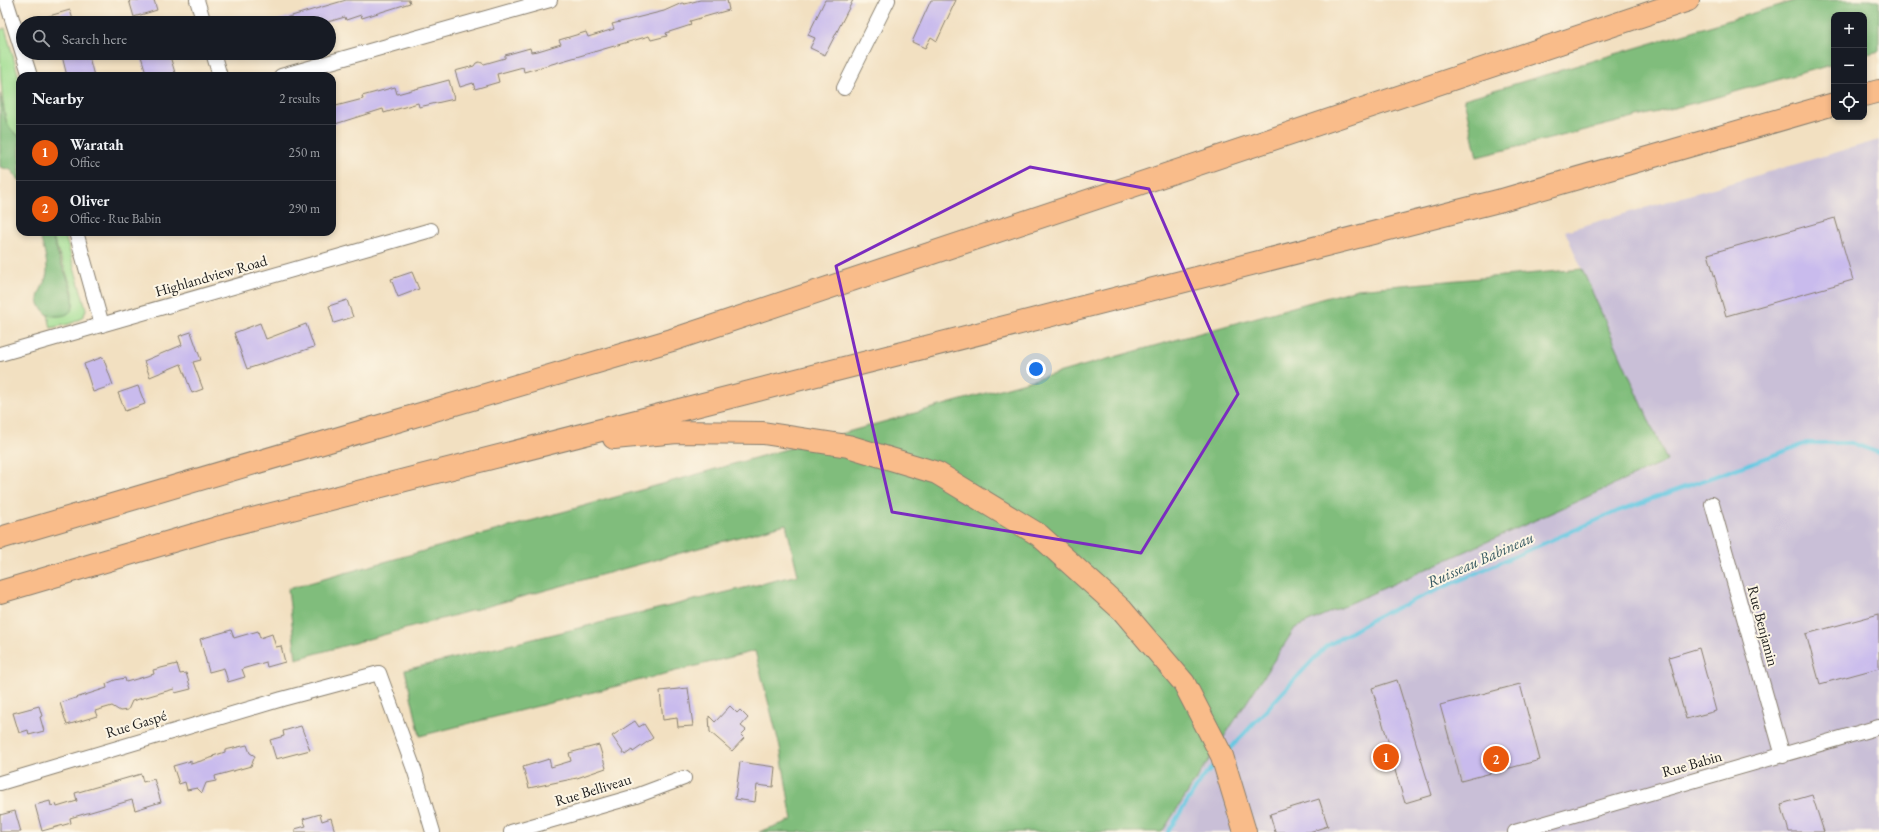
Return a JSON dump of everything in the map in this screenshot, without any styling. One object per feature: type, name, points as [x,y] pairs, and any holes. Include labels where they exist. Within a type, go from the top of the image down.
[{"type":"highway","points":[[0,538],[672,340],[1688,0]]},
{"type":"highway","points":[[1867,94],[1879,91]]},
{"type":"highway","points":[[0,592],[217,528],[1502,200],[1831,105]]},
{"type":"highway","points":[[543,445],[677,432],[763,433],[848,446],[936,473],[1039,535],[1122,610],[1184,683],[1222,756],[1245,832]]},
{"type":"street","points":[[6,0],[16,32]]},
{"type":"street","points":[[197,0],[202,16]]},
{"type":"street","points":[[295,72],[550,0]]},
{"type":"street","points":[[844,88],[888,0]]},
{"type":"street","points":[[25,60],[29,72]]},
{"type":"street","points":[[215,60],[219,72]]},
{"type":"street","name":"Highlandview Road","points":[[0,354],[431,230]]},
{"type":"street","points":[[77,236],[102,325]]},
{"type":"street","name":"Rue Benjamin","points":[[1712,504],[1783,756]]},
{"type":"street","name":"Rue Gaspé","points":[[0,783],[282,699],[379,673],[415,772],[433,832]]},
{"type":"street","name":"Rue Babin","points":[[1515,832],[1783,756],[1879,727]]},
{"type":"street","name":"Rue Belliveau","points":[[512,832],[636,796],[684,778]]},
{"type":"highlighted area","points":[[1030,167],[1149,189],[1238,394],[1141,553],[892,512],[836,266]]},
{"type":"shaded area","points":[[1879,140],[1879,832],[1162,832],[1295,628],[1667,461],[1565,231]]},
{"type":"green space","points":[[1797,0],[1879,0],[1879,51],[1867,54],[1867,12],[1831,12],[1831,65],[1710,99],[1477,157],[1464,99]]},
{"type":"green space","points":[[5,28],[17,72],[16,72],[16,134],[7,124],[3,102],[0,30]]},
{"type":"green space","points":[[0,94],[7,123],[16,134],[16,176],[11,170],[0,167]]},
{"type":"green space","points":[[40,236],[52,236],[60,261],[68,279],[73,298],[73,307],[69,313],[61,316],[48,315],[39,304],[39,294],[47,273],[47,263]]},
{"type":"green space","points":[[52,236],[65,236],[86,309],[81,318],[77,321],[51,328],[48,315],[62,315],[71,310],[73,307],[73,291]]},
{"type":"green space","points":[[1582,269],[1667,461],[1295,628],[1162,832],[759,832],[792,820],[780,747],[755,651],[420,736],[405,670],[798,575],[786,524],[296,659],[288,589],[1357,289]]},
{"type":"building","points":[[129,0],[154,0],[157,10],[134,16]]},
{"type":"building","points":[[346,0],[409,0],[410,3],[362,18],[361,15],[346,20],[345,17],[336,20],[336,16],[292,16]]},
{"type":"building","points":[[700,0],[727,0],[729,10],[690,21],[691,25],[666,33],[667,36],[651,40],[649,36],[524,72],[523,67],[497,74],[499,82],[475,89],[473,83],[460,87],[455,71],[474,66],[476,63],[480,62],[484,64],[505,58],[505,55],[530,48],[531,52],[538,51],[561,44],[559,40],[586,32],[588,37],[614,29],[612,24],[664,11],[682,3],[685,4]]},
{"type":"building","points":[[825,0],[853,0],[825,55],[810,48],[815,38],[808,35]]},
{"type":"building","points":[[931,0],[956,0],[937,41],[931,37],[925,48],[912,42]]},
{"type":"building","points":[[70,10],[72,16],[49,16]]},
{"type":"building","points":[[63,60],[90,60],[93,72],[66,72]]},
{"type":"building","points":[[142,60],[171,60],[175,72],[146,72]]},
{"type":"building","points":[[449,80],[454,99],[419,107],[418,103],[384,113],[383,109],[336,124],[336,106],[363,99],[362,96],[395,87],[397,94]]},
{"type":"building","points":[[1835,218],[1853,280],[1726,316],[1708,254]]},
{"type":"building","points":[[412,272],[419,289],[398,297],[391,279]]},
{"type":"building","points":[[347,300],[353,317],[334,323],[329,306]]},
{"type":"building","points":[[260,323],[266,339],[306,324],[314,347],[247,369],[234,333]]},
{"type":"building","points":[[191,332],[201,360],[193,362],[203,389],[192,393],[181,364],[150,377],[144,361],[182,345],[179,336]]},
{"type":"building","points":[[103,357],[113,385],[93,392],[84,364]]},
{"type":"building","points":[[138,386],[145,404],[125,411],[118,393]]},
{"type":"building","points":[[1879,614],[1879,668],[1820,684],[1806,634]]},
{"type":"building","points":[[231,630],[234,638],[258,631],[260,638],[272,634],[276,647],[281,646],[285,662],[267,667],[266,662],[242,669],[245,677],[228,682],[224,668],[209,672],[200,639]]},
{"type":"building","points":[[1699,648],[1716,711],[1686,719],[1669,657]]},
{"type":"building","points":[[177,664],[180,674],[186,673],[191,689],[175,693],[174,689],[132,701],[128,710],[120,711],[112,706],[95,711],[97,716],[67,725],[60,703],[107,688],[106,684],[115,680],[125,678],[126,682],[154,674],[153,670]]},
{"type":"building","points":[[1397,680],[1432,795],[1405,803],[1393,764],[1384,767],[1378,748],[1389,744],[1372,688]]},
{"type":"building","points":[[1520,684],[1540,760],[1461,781],[1440,705]]},
{"type":"building","points":[[688,688],[693,726],[678,727],[677,718],[663,720],[660,691]]},
{"type":"building","points":[[39,706],[44,731],[29,735],[28,730],[19,733],[13,713]]},
{"type":"building","points":[[730,706],[737,713],[740,710],[748,718],[741,726],[746,730],[741,735],[744,738],[732,751],[710,732],[709,716],[715,722]]},
{"type":"building","points":[[635,721],[639,727],[644,724],[653,738],[633,752],[632,750],[625,755],[612,736]]},
{"type":"building","points":[[301,726],[310,750],[276,759],[270,740],[284,736],[283,731]]},
{"type":"building","points":[[247,745],[250,753],[255,756],[251,766],[215,776],[216,781],[206,783],[202,793],[197,788],[187,790],[185,782],[179,784],[173,766],[191,761],[191,764],[214,757],[213,756],[225,752],[225,750]]},
{"type":"building","points":[[599,745],[606,768],[577,778],[529,788],[523,767],[549,759],[551,767],[571,761],[569,753]]},
{"type":"building","points":[[740,762],[775,767],[773,787],[757,785],[755,802],[735,799]]},
{"type":"building","points":[[141,774],[143,782],[154,779],[161,802],[135,810],[132,800],[70,818],[71,823],[42,831],[35,805],[50,801],[51,806],[56,804],[57,807],[77,801],[75,793]]},
{"type":"building","points":[[1812,795],[1824,832],[1789,832],[1781,804]]},
{"type":"building","points":[[1319,799],[1328,826],[1309,832],[1275,832],[1270,814]]},
{"type":"building","points":[[15,811],[21,832],[0,832],[0,815]]},
{"type":"building","points":[[320,814],[322,821],[331,818],[335,832],[295,832],[295,829],[306,826],[303,819]]},
{"type":"waterway","name":"Ruisseau Babineau","points":[[1227,752],[1325,647],[1378,616],[1618,511],[1807,443],[1852,443],[1879,453]]},
{"type":"waterway","name":"Ruisseau Babineau","points":[[1168,832],[1201,780],[1217,763]]},
{"type":"place","name":"Waratah","points":[[1386,757]]},
{"type":"place","name":"Oliver","points":[[1496,759]]}]
